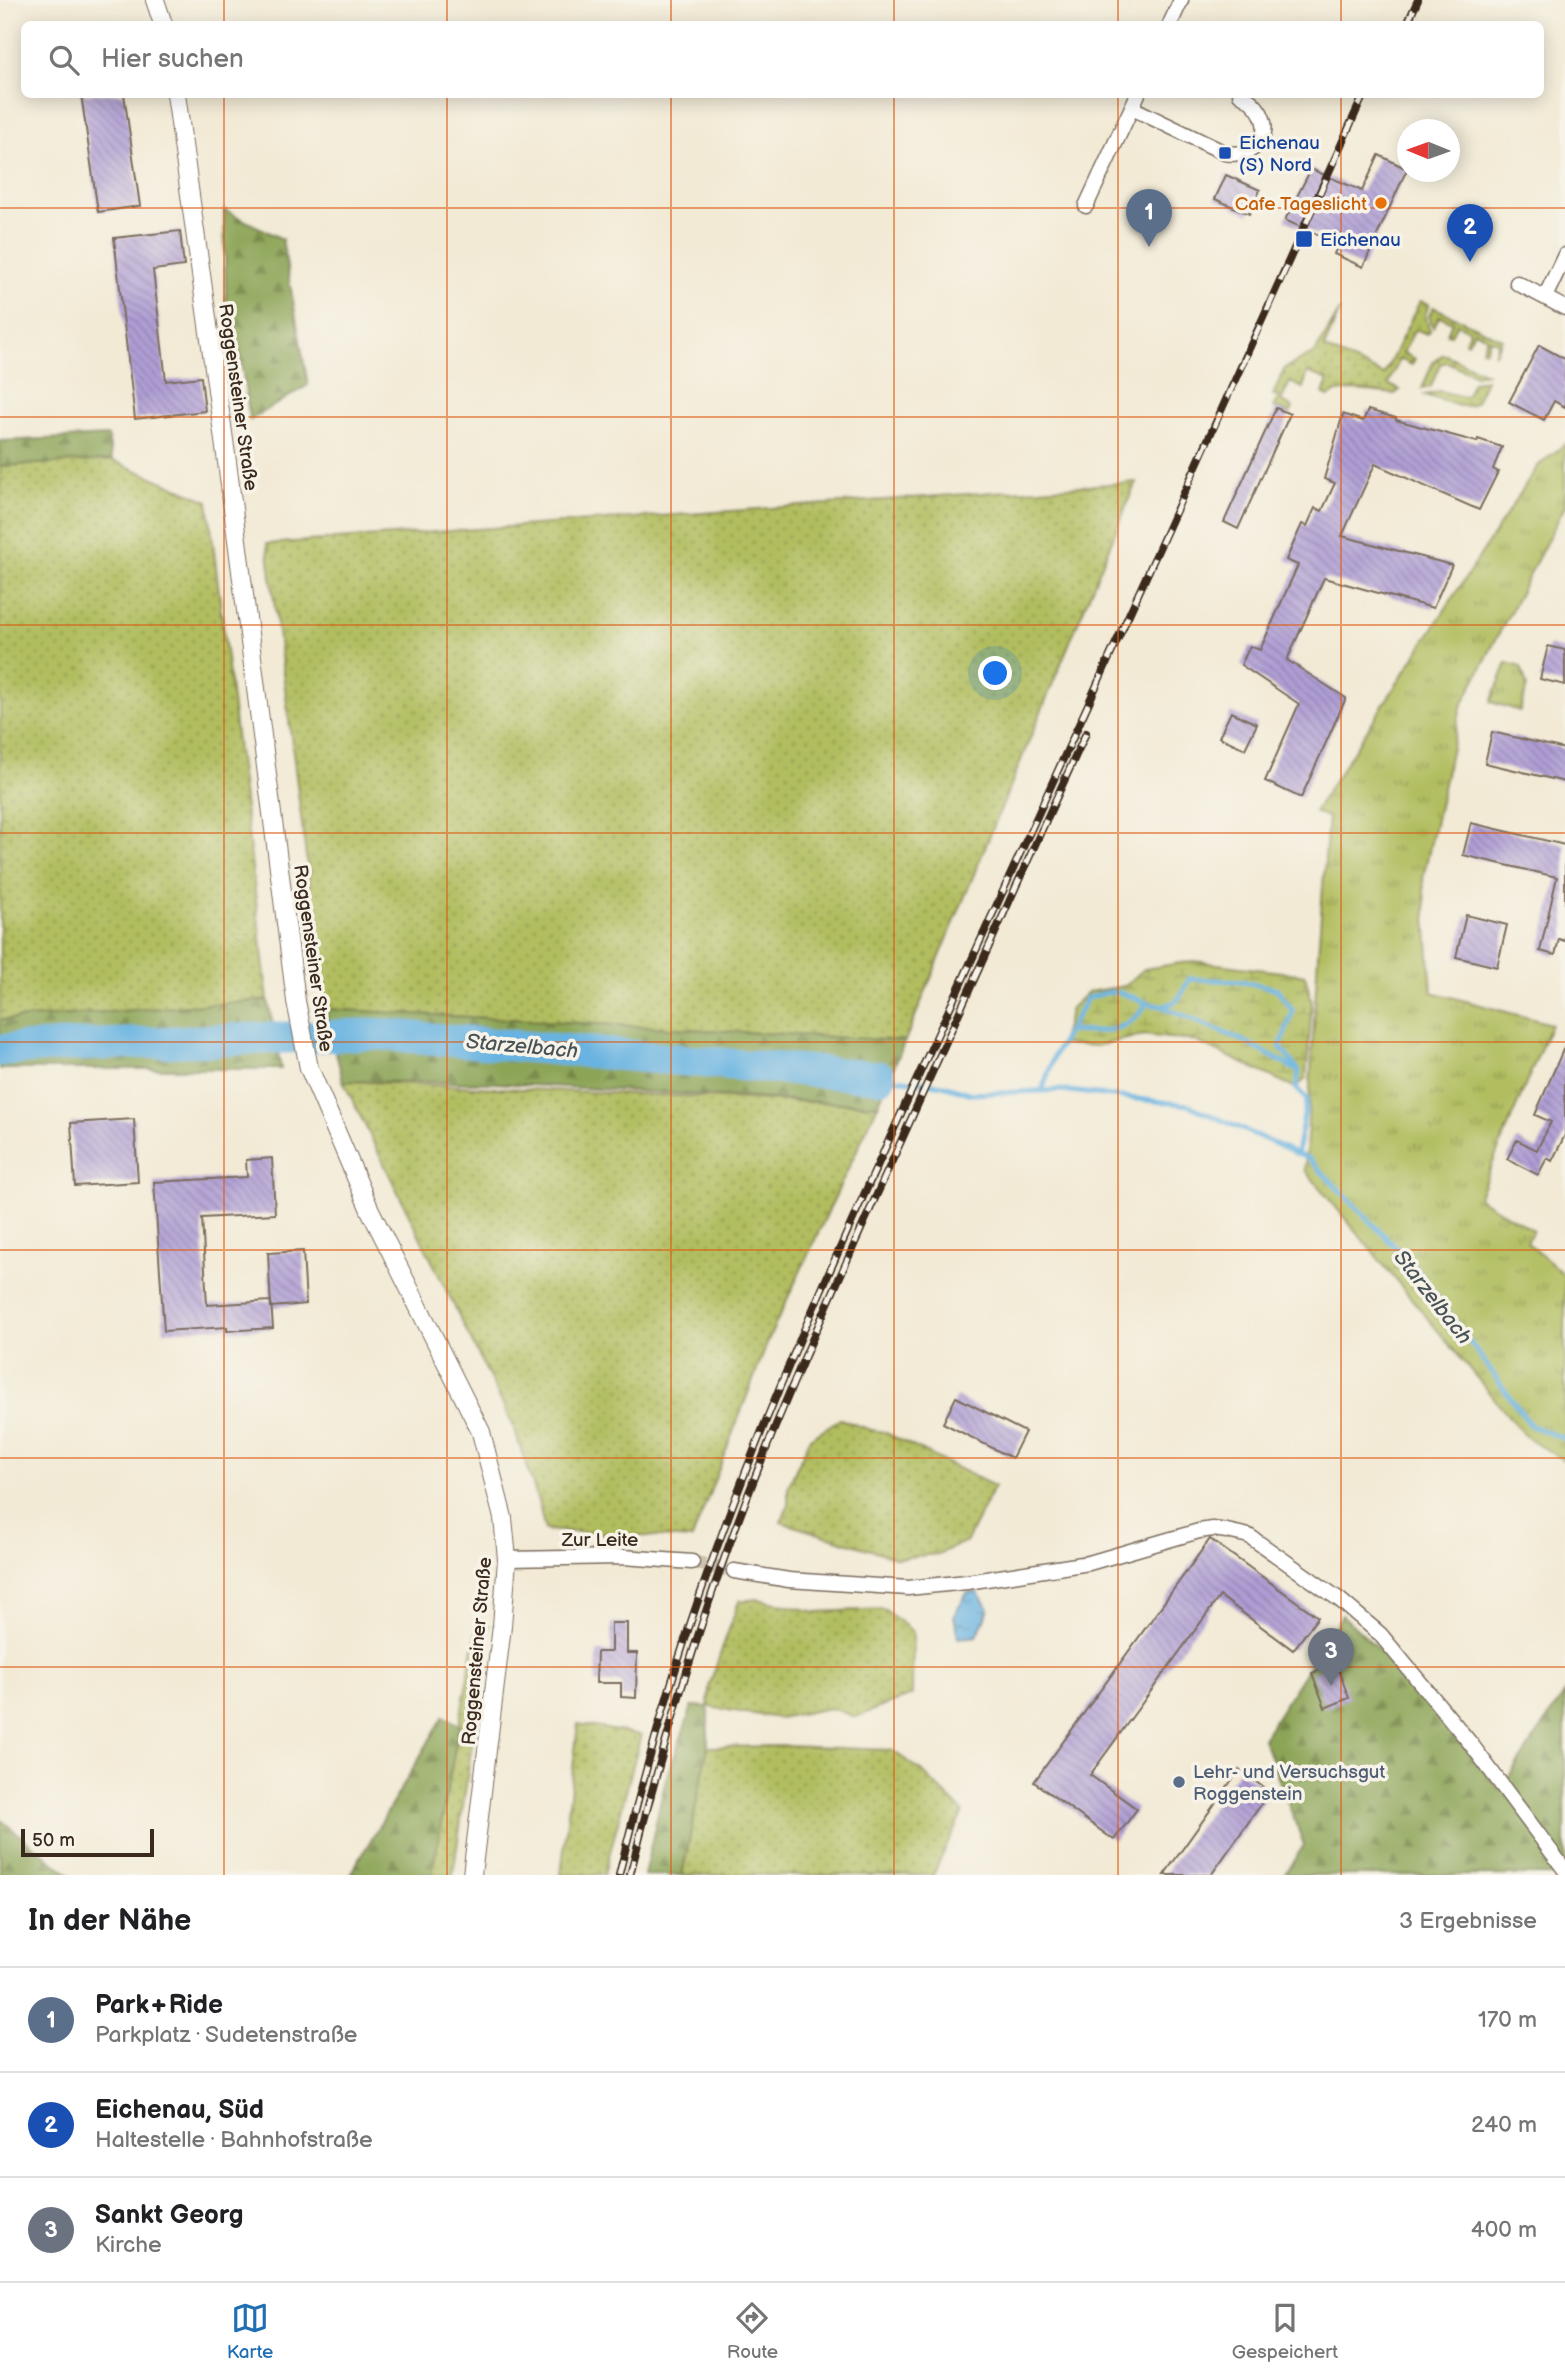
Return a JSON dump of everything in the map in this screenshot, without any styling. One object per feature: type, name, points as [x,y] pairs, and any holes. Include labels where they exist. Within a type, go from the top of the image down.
[{"type":"street","points":[[155,0],[162,21]]},
{"type":"street","points":[[1171,21],[1181,0]]},
{"type":"street","name":"Roggensteiner Straße","points":[[177,98],[296,1001],[309,1068],[370,1210],[481,1432],[503,1518],[506,1559],[502,1626],[472,1875]]},
{"type":"street","points":[[1086,206],[1135,101],[1225,153],[1235,155],[1253,149],[1264,133],[1265,123],[1257,106],[1246,98]]},
{"type":"street","points":[[1545,297],[1565,254]]},
{"type":"street","points":[[1517,283],[1565,308]]},
{"type":"street","points":[[734,1571],[789,1580],[908,1588],[1090,1563],[1199,1531],[1213,1529],[1249,1536],[1340,1600],[1381,1634],[1471,1744],[1565,1870]]},
{"type":"street","name":"Zur Leite","points":[[506,1559],[623,1557],[692,1562]]},
{"type":"green space","points":[[224,210],[282,239],[308,385],[250,420],[239,347],[226,304]]},
{"type":"green space","points":[[1420,301],[1429,304],[1425,315],[1430,331],[1427,334],[1415,329],[1403,353],[1415,359],[1412,365],[1400,359],[1388,384],[1400,390],[1395,394],[1355,390],[1337,392],[1328,397],[1323,393],[1328,380],[1308,372],[1303,388],[1290,382],[1281,401],[1293,408],[1290,414],[1274,407],[1279,398],[1273,395],[1285,368],[1315,353],[1340,310],[1324,348],[1384,375]]},
{"type":"green space","points":[[1433,307],[1502,339],[1494,355],[1498,342],[1490,339],[1485,351],[1482,349],[1487,337],[1474,331],[1468,343],[1465,342],[1470,330],[1457,324],[1451,335],[1447,334],[1452,322],[1440,316],[1433,327],[1429,316]]},
{"type":"green space","points":[[1442,355],[1486,373],[1475,375],[1447,362],[1440,364],[1431,387],[1422,389],[1433,362]]},
{"type":"green space","points":[[1486,380],[1476,402],[1469,406],[1459,406],[1425,395],[1440,391],[1464,397],[1473,382]]},
{"type":"green space","points":[[108,436],[112,460],[0,466],[0,441]]},
{"type":"green space","points":[[1565,444],[1565,506],[1461,707],[1423,878],[1432,992],[1551,1024],[1478,1198],[1533,1230],[1527,1242],[1565,1276],[1565,1461],[1524,1435],[1305,1170],[1328,817],[1314,812],[1538,466]]},
{"type":"green space","points":[[112,460],[208,501],[268,1000],[0,1020],[0,466]]},
{"type":"green space","points":[[1136,482],[905,1041],[325,1009],[267,544]]},
{"type":"green space","points":[[1507,663],[1521,667],[1527,686],[1520,711],[1491,702]]},
{"type":"green space","points":[[1193,961],[1305,975],[1312,1003],[1306,1078],[1296,1088],[1195,1041],[1144,1035],[1096,1046],[1061,1044],[1071,1008],[1088,992],[1125,986],[1144,969]]},
{"type":"green space","points":[[268,1000],[281,1069],[0,1069],[0,1020]]},
{"type":"green space","points":[[325,1009],[905,1041],[878,1105],[495,1083],[343,1081]]},
{"type":"green space","points":[[343,1081],[878,1105],[770,1336],[692,1539],[545,1530],[513,1425]]},
{"type":"green space","points":[[840,1419],[884,1432],[994,1486],[967,1541],[938,1554],[897,1558],[781,1522],[788,1505],[788,1487],[810,1438]]},
{"type":"green space","points":[[758,1599],[816,1612],[884,1609],[913,1632],[912,1695],[856,1717],[830,1708],[779,1718],[708,1707],[709,1686],[739,1601]]},
{"type":"green space","points":[[1342,1615],[1423,1691],[1500,1790],[1565,1693],[1565,1875],[1284,1875],[1304,1845],[1263,1738]]},
{"type":"green space","points":[[489,1625],[453,1875],[432,1875],[477,1626]]},
{"type":"green space","points":[[692,1706],[708,1707],[708,1747],[682,1875],[644,1875],[665,1783]]},
{"type":"green space","points":[[444,1716],[459,1725],[432,1875],[350,1875]]},
{"type":"green space","points":[[578,1724],[641,1735],[604,1875],[561,1875]]},
{"type":"green space","points":[[788,1746],[891,1750],[921,1770],[963,1812],[933,1875],[682,1875],[708,1747]]},
{"type":"green space","points":[[0,1819],[70,1875],[0,1875]]},
{"type":"water","points":[[977,1592],[989,1609],[977,1636],[958,1638],[954,1615],[967,1593]]},
{"type":"building","points":[[82,98],[125,98],[140,206],[98,212]]},
{"type":"building","points":[[1379,155],[1397,164],[1397,182],[1401,182],[1363,267],[1334,254],[1338,244],[1285,220],[1311,169],[1362,191]]},
{"type":"building","points":[[1226,175],[1260,190],[1249,214],[1215,199]]},
{"type":"building","points":[[180,231],[184,266],[153,270],[166,381],[201,377],[205,411],[135,419],[114,238]]},
{"type":"building","points":[[1539,345],[1565,359],[1565,407],[1554,401],[1544,420],[1509,402]]},
{"type":"building","points":[[1276,408],[1290,414],[1238,529],[1224,522]]},
{"type":"building","points":[[1368,410],[1396,420],[1502,447],[1493,469],[1498,472],[1479,510],[1375,464],[1342,536],[1452,565],[1433,608],[1324,578],[1287,660],[1346,698],[1301,798],[1265,781],[1299,704],[1241,665],[1250,646],[1260,650],[1298,565],[1286,560],[1302,524],[1307,526],[1315,508],[1322,511],[1335,483],[1324,479],[1343,414],[1363,421]]},
{"type":"building","points":[[1548,646],[1565,650],[1565,685],[1540,679]]},
{"type":"building","points":[[1231,712],[1257,724],[1245,749],[1219,737]]},
{"type":"building","points":[[1492,732],[1565,749],[1565,782],[1485,763]]},
{"type":"building","points":[[1471,823],[1565,845],[1565,941],[1559,939],[1555,955],[1540,951],[1557,877],[1463,855]]},
{"type":"building","points":[[1466,915],[1507,925],[1497,967],[1456,957]]},
{"type":"building","points":[[1565,1045],[1565,1135],[1552,1161],[1547,1158],[1538,1175],[1507,1159],[1517,1140],[1537,1150],[1551,1122],[1535,1115]]},
{"type":"building","points":[[134,1119],[138,1182],[75,1186],[71,1123]]},
{"type":"building","points":[[272,1158],[275,1214],[202,1218],[207,1305],[271,1301],[273,1328],[227,1331],[227,1327],[164,1331],[154,1182],[247,1177],[246,1160]]},
{"type":"building","points":[[303,1251],[306,1304],[271,1307],[268,1253]]},
{"type":"building","points":[[956,1397],[1025,1432],[1012,1458],[943,1423]]},
{"type":"building","points":[[1210,1539],[1318,1617],[1293,1650],[1220,1596],[1090,1775],[1137,1809],[1114,1840],[1034,1782]]},
{"type":"building","points":[[611,1623],[627,1623],[627,1653],[637,1653],[636,1698],[621,1697],[621,1683],[596,1683],[597,1652],[611,1652]]},
{"type":"building","points":[[1336,1664],[1349,1698],[1325,1708],[1312,1673]]},
{"type":"building","points":[[1239,1770],[1270,1792],[1211,1875],[1164,1875]]},
{"type":"waterway","name":"Starzelbach","points":[[1042,1091],[1054,1056],[1087,998],[1114,992],[1163,1006],[1178,999],[1189,979],[1241,981],[1277,989],[1293,1011],[1280,1047],[1299,1071],[1296,1088],[1307,1099],[1297,1154]]},
{"type":"waterway","name":"Starzelbach","points":[[1068,1031],[1112,1030],[1131,1021],[1146,1004]]},
{"type":"waterway","name":"Starzelbach","points":[[1161,1006],[1244,1041],[1296,1070]]},
{"type":"waterway","name":"Starzelbach","points":[[0,1050],[377,1034],[880,1077]]},
{"type":"waterway","name":"Starzelbach","points":[[880,1077],[943,1085],[972,1094],[1061,1090],[1188,1105],[1309,1159],[1415,1267],[1531,1426],[1565,1439]]},
{"type":"tunnel","points":[[692,1562],[734,1571]]},
{"type":"railway","points":[[1408,21],[1418,0]]},
{"type":"railway","points":[[619,1875],[656,1734],[688,1630],[728,1516],[791,1361],[858,1207],[1362,98]]},
{"type":"railway","points":[[630,1875],[687,1670],[752,1484],[825,1310],[1086,733]]},
{"type":"place","name":"Eichenau (S) Nord","points":[[1225,153]]},
{"type":"place","name":"Cafe Tageslicht","points":[[1381,203]]},
{"type":"place","name":"Eichenau","points":[[1304,239]]},
{"type":"place","name":"Park+Ride","points":[[1149,247]]},
{"type":"place","name":"Eichenau, Süd","points":[[1470,262]]},
{"type":"place","name":"Sankt Georg","points":[[1331,1686]]},
{"type":"place","name":"Lehr- und Versuchsgut Roggenstein","points":[[1179,1782]]}]
